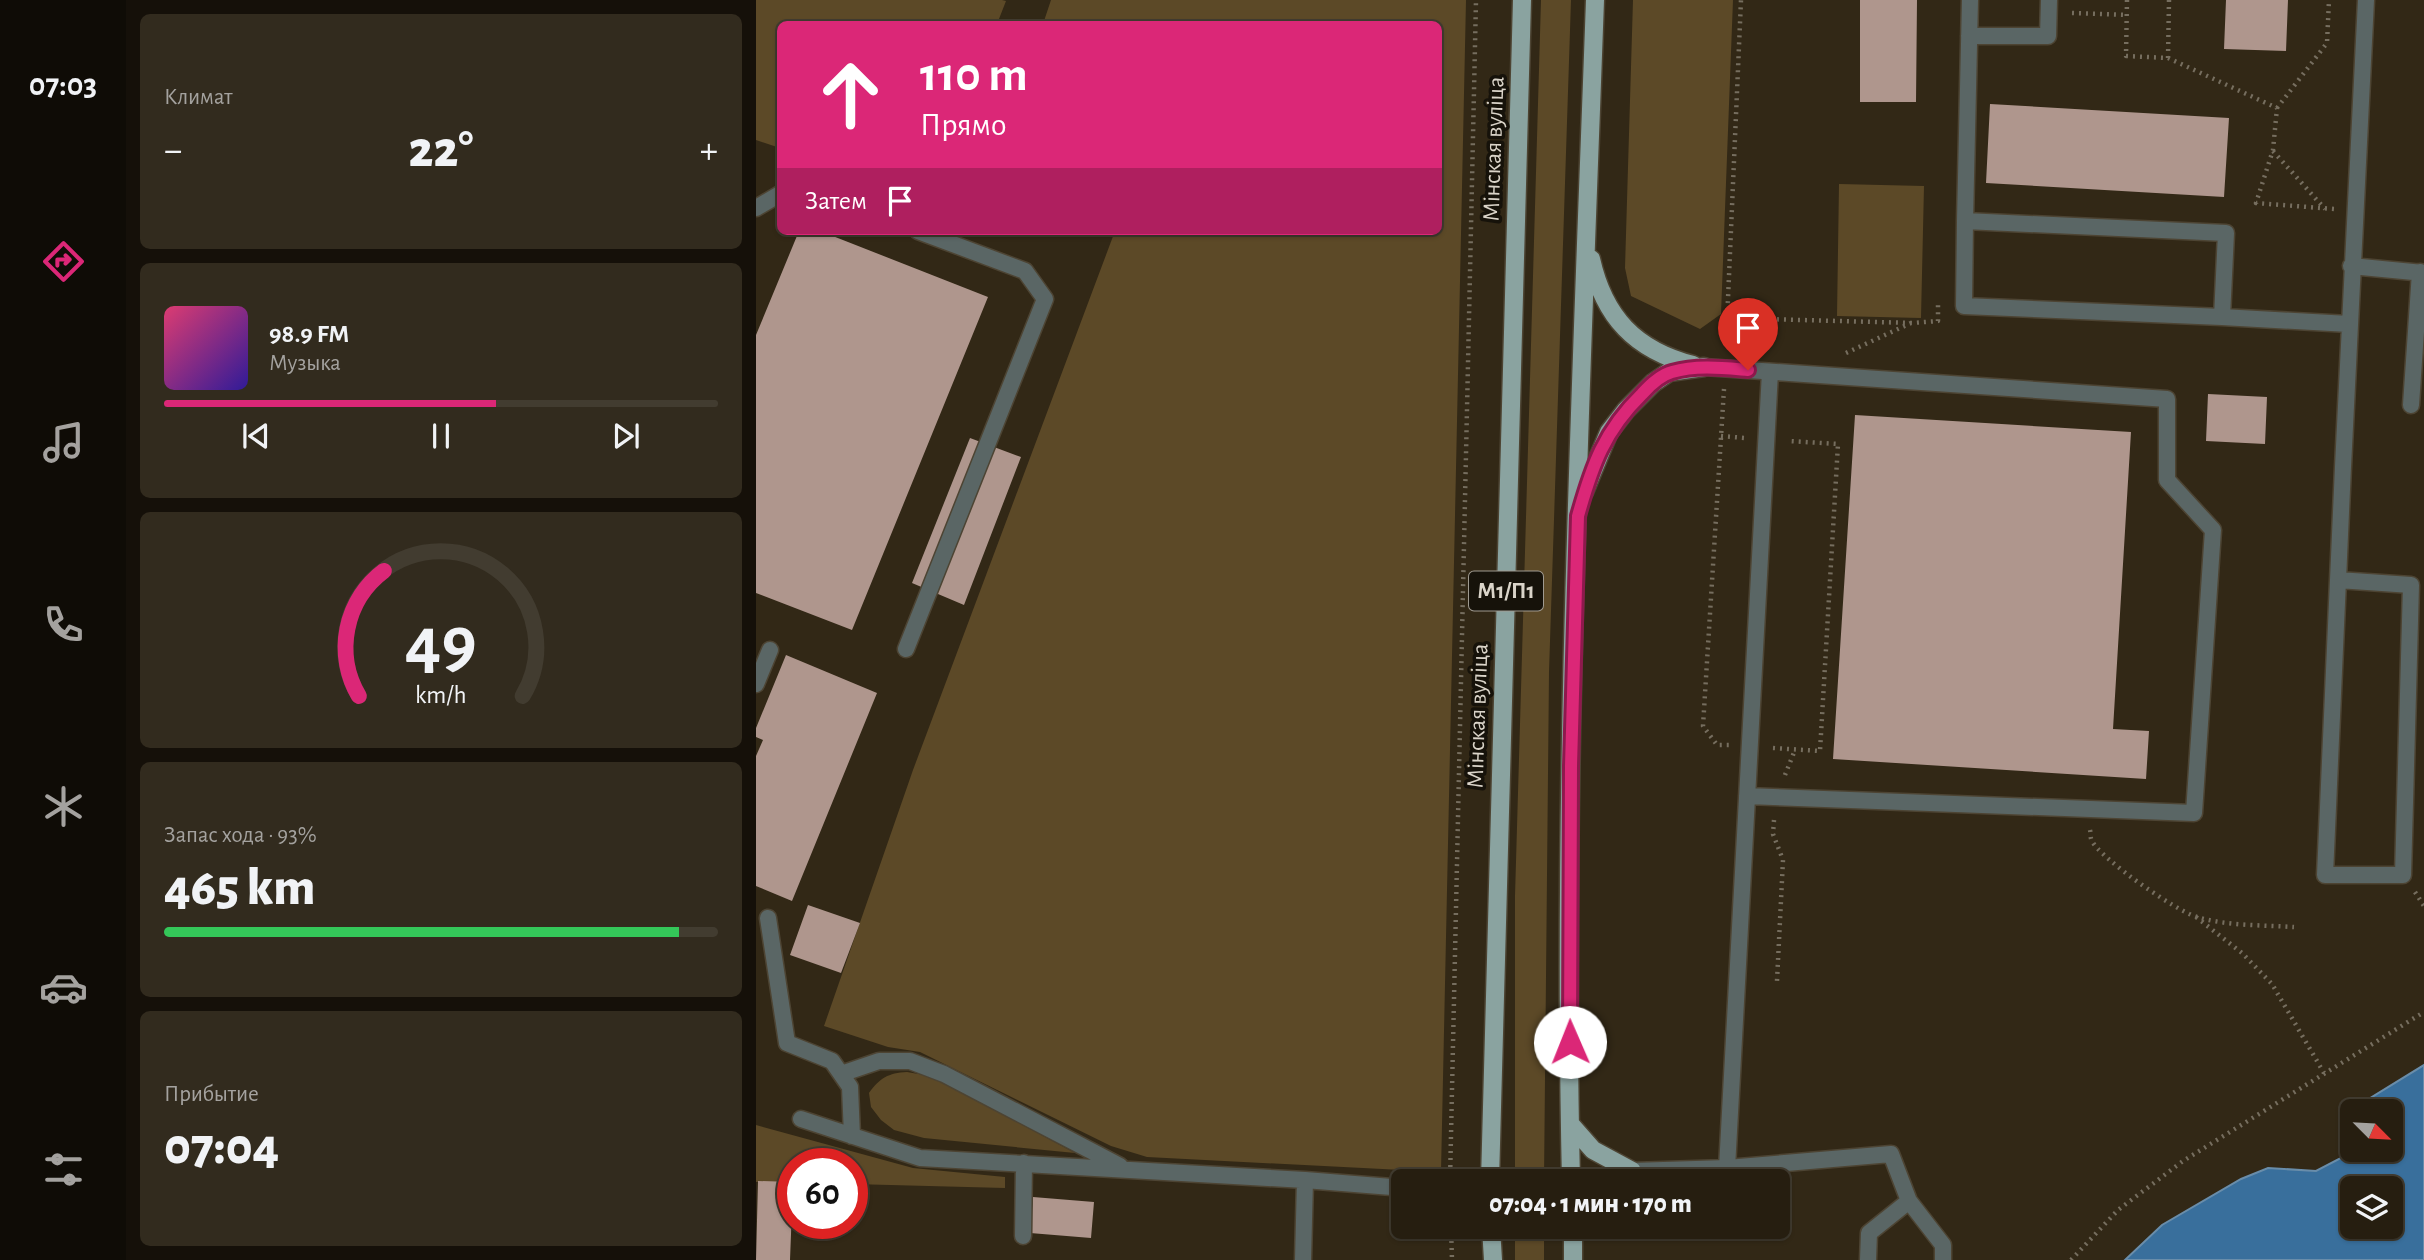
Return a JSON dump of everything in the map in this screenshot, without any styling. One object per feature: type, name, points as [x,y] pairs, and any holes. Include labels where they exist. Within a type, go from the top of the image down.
[{"type":"main road","name":"Мінская вуліца","points":[[1490,1169],[1522,0]]},
{"type":"main road","name":"М1/П1","points":[[1571,1169],[1570,821],[1595,0]]},
{"type":"main road","points":[[1586,240],[1594,273],[1605,301],[1617,321],[1642,344],[1669,359],[1704,367]]},
{"type":"main road","points":[[1578,516],[1588,479],[1609,432],[1626,410],[1653,383],[1670,372],[1704,367]]},
{"type":"main road","points":[[1571,1125],[1592,1150],[1628,1169]]},
{"type":"main road","points":[[1492,1239],[1493,1260]]},
{"type":"main road","points":[[1573,1239],[1573,1260]]},
{"type":"lane","points":[[1970,0],[1964,306],[2349,324]]},
{"type":"lane","points":[[2338,580],[2410,585],[2403,875],[2325,875],[2351,267],[2366,0]]},
{"type":"lane","points":[[1969,36],[2048,36],[2049,6]]},
{"type":"lane","points":[[756,208],[777,196]]},
{"type":"lane","points":[[1965,221],[2226,233],[2222,317]]},
{"type":"lane","points":[[906,649],[1045,299],[1025,271],[929,235]]},
{"type":"lane","points":[[2351,267],[2422,272],[2411,405]]},
{"type":"lane","points":[[1704,367],[2167,399],[2167,480],[2213,530],[2194,813],[1747,796]]},
{"type":"lane","points":[[1727,1168],[1770,372]]},
{"type":"lane","points":[[756,684],[770,650]]},
{"type":"lane","points":[[768,918],[787,1043],[832,1061],[850,1087],[852,1136]]},
{"type":"lane","points":[[841,1074],[879,1061],[910,1061],[944,1073],[1125,1169]]},
{"type":"lane","points":[[801,1119],[920,1158],[1391,1187]]},
{"type":"lane","points":[[1695,1169],[1891,1154],[1909,1201],[1943,1245],[1943,1260]]},
{"type":"lane","points":[[1023,1236],[1024,1163]]},
{"type":"lane","points":[[1303,1260],[1306,1180]]},
{"type":"lane","points":[[1868,1260],[1869,1233],[1909,1201]]},
{"type":"path","points":[[1450,1169],[1476,0]]},
{"type":"path","points":[[2127,0],[2126,56],[2168,58],[2277,108]]},
{"type":"path","points":[[2168,58],[2169,0]]},
{"type":"path","points":[[2329,0],[2327,43],[2277,108],[2273,150],[2256,203],[2355,210]]},
{"type":"path","points":[[2049,6],[2127,15]]},
{"type":"path","points":[[2273,150],[2325,209]]},
{"type":"path","points":[[1728,318],[1912,323],[1938,321],[1938,293]]},
{"type":"path","points":[[1838,357],[1912,323]]},
{"type":"path","points":[[1777,981],[1783,860],[1773,834],[1777,797],[1795,750]]},
{"type":"path","points":[[2086,809],[2092,842],[2154,895],[2196,917],[2242,953],[2272,984],[2324,1073]]},
{"type":"path","points":[[2196,917],[2294,927]]},
{"type":"path","points":[[2071,1260],[2118,1210],[2183,1161],[2424,1012]]},
{"type":"path","points":[[1451,1239],[1452,1260]]},
{"type":"shaded area","points":[[756,0],[1006,1],[998,21],[777,21],[777,147],[756,140]]},
{"type":"shaded area","points":[[1051,0],[1466,0],[1441,1169],[1391,1169],[1147,1157],[1111,1146],[920,1052],[888,1047],[824,1026],[913,770],[1114,235],[1442,235],[1442,21],[1044,21]]},
{"type":"shaded area","points":[[1541,0],[1571,0],[1549,672],[1544,1169],[1515,1169],[1515,896]]},
{"type":"shaded area","points":[[1633,0],[1733,0],[1721,314],[1700,329],[1631,296],[1625,268]]},
{"type":"shaded area","points":[[1839,184],[1924,186],[1921,318],[1837,316]]},
{"type":"shaded area","points":[[907,1072],[924,1075],[948,1085],[1075,1153],[924,1138],[894,1130],[881,1120],[871,1107],[869,1093],[885,1077]]},
{"type":"shaded area","points":[[756,1125],[840,1148],[777,1148],[777,1182],[756,1182]]},
{"type":"shaded area","points":[[868,1156],[913,1168],[1005,1177],[1005,1188],[868,1184]]},
{"type":"shaded area","points":[[1515,1239],[1544,1239],[1544,1260],[1515,1260]]},
{"type":"water","points":[[2424,1065],[2424,1260],[2125,1260],[2162,1225],[2241,1179],[2268,1168],[2316,1171],[2340,1159],[2340,1162],[2403,1162],[2403,1099],[2369,1099]]},
{"type":"building","points":[[1860,0],[1917,0],[1916,102],[1860,102]]},
{"type":"building","points":[[2226,0],[2288,0],[2286,51],[2224,49]]},
{"type":"building","points":[[1990,104],[2229,118],[2224,197],[1986,183]]},
{"type":"building","points":[[797,235],[830,235],[988,297],[852,630],[756,593],[756,335]]},
{"type":"building","points":[[2208,394],[2267,397],[2265,444],[2206,441]]},
{"type":"building","points":[[1855,415],[2131,432],[2113,729],[2149,731],[2146,779],[1833,759]]},
{"type":"building","points":[[970,438],[1021,457],[964,605],[912,583]]},
{"type":"building","points":[[786,655],[877,693],[792,901],[756,886],[756,756],[763,740],[756,737],[756,728]]},
{"type":"building","points":[[808,905],[860,923],[841,973],[790,955]]},
{"type":"building","points":[[758,1181],[777,1182],[777,1239],[791,1239],[790,1260],[756,1260]]},
{"type":"building","points":[[1033,1197],[1094,1202],[1091,1238],[1030,1233]]},
{"type":"route","points":[[1570,1042],[1571,766],[1578,516],[1588,479],[1609,432],[1653,383],[1670,372],[1704,367],[1748,370]]}]
